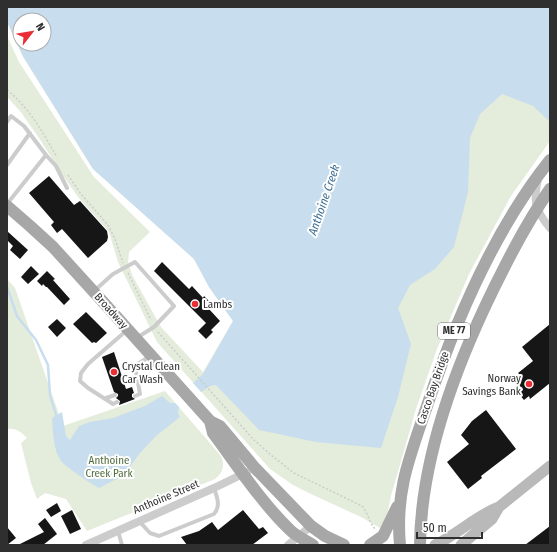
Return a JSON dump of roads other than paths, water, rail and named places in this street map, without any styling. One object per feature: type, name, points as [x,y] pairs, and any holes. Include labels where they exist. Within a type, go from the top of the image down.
[{"type":"main road","name":"Casco Bay Bridge","points":[[400,545],[399,502],[406,465],[443,357],[456,325],[493,249],[508,222],[550,160]]},
{"type":"main road","name":"Casco Bay Bridge","points":[[420,545],[425,487],[433,453],[453,386],[466,351],[496,284],[517,242],[550,189]]},
{"type":"main road","name":"Broadway","points":[[7,205],[52,247],[210,421],[220,426],[255,468],[311,526],[325,536],[344,545]]},
{"type":"main road","name":"Broadway","points":[[210,421],[213,433],[271,509],[298,537],[313,545]]},
{"type":"main road","points":[[370,545],[383,536],[399,502]]},
{"type":"street","points":[[540,173],[535,192],[537,209],[550,228]]},
{"type":"street","points":[[435,545],[450,538],[488,511],[499,507],[550,466]]},
{"type":"street","name":"Anthoine Street","points":[[86,545],[214,488],[255,468]]},
{"type":"street","points":[[461,545],[492,519],[499,507]]},
{"type":"street","points":[[288,545],[311,526]]},
{"type":"lane","points":[[7,122],[11,116],[24,126],[56,166],[68,188]]},
{"type":"lane","points":[[7,165],[30,133]]},
{"type":"lane","points":[[7,205],[46,155]]},
{"type":"lane","points":[[93,291],[113,274],[135,262],[174,306],[154,327],[136,339]]},
{"type":"lane","points":[[117,402],[113,404],[106,398],[88,388],[80,381],[81,373],[88,364],[128,329]]},
{"type":"lane","points":[[135,396],[140,394],[135,366],[151,355]]},
{"type":"lane","points":[[133,388],[139,386]]},
{"type":"lane","points":[[106,398],[115,395]]},
{"type":"lane","points":[[139,521],[150,533],[159,536],[214,514],[217,511],[218,505],[214,488]]},
{"type":"lane","points":[[118,531],[122,545]]},
{"type":"water","points":[[7,7],[550,7],[550,122],[533,106],[502,94],[480,114],[470,138],[468,192],[454,247],[435,269],[410,285],[398,308],[411,344],[398,397],[381,448],[316,442],[259,430],[216,385],[210,386],[201,392],[193,383],[203,374],[233,321],[209,287],[194,259],[93,169],[23,56],[21,52],[52,52],[52,12],[12,12],[12,33],[7,22]]},
{"type":"water","points":[[162,396],[170,403],[175,403],[179,407],[178,413],[180,417],[156,436],[140,453],[124,475],[99,488],[73,471],[58,457],[53,434],[52,418],[62,412],[66,436],[70,440],[79,426],[90,422],[113,418],[145,406]]},
{"type":"waterway","name":"Anthoine Creek","points":[[7,287],[17,316],[36,340],[48,365],[50,395],[57,418]]},
{"type":"place","name":"Lambs","points":[[195,304]]},
{"type":"place","name":"Crystal Clean Car Wash","points":[[114,372]]},
{"type":"place","name":"Norway Savings Bank","points":[[529,384]]},
{"type":"park label","name":"Anthoine Creek Park","points":[[109,466]]}]
